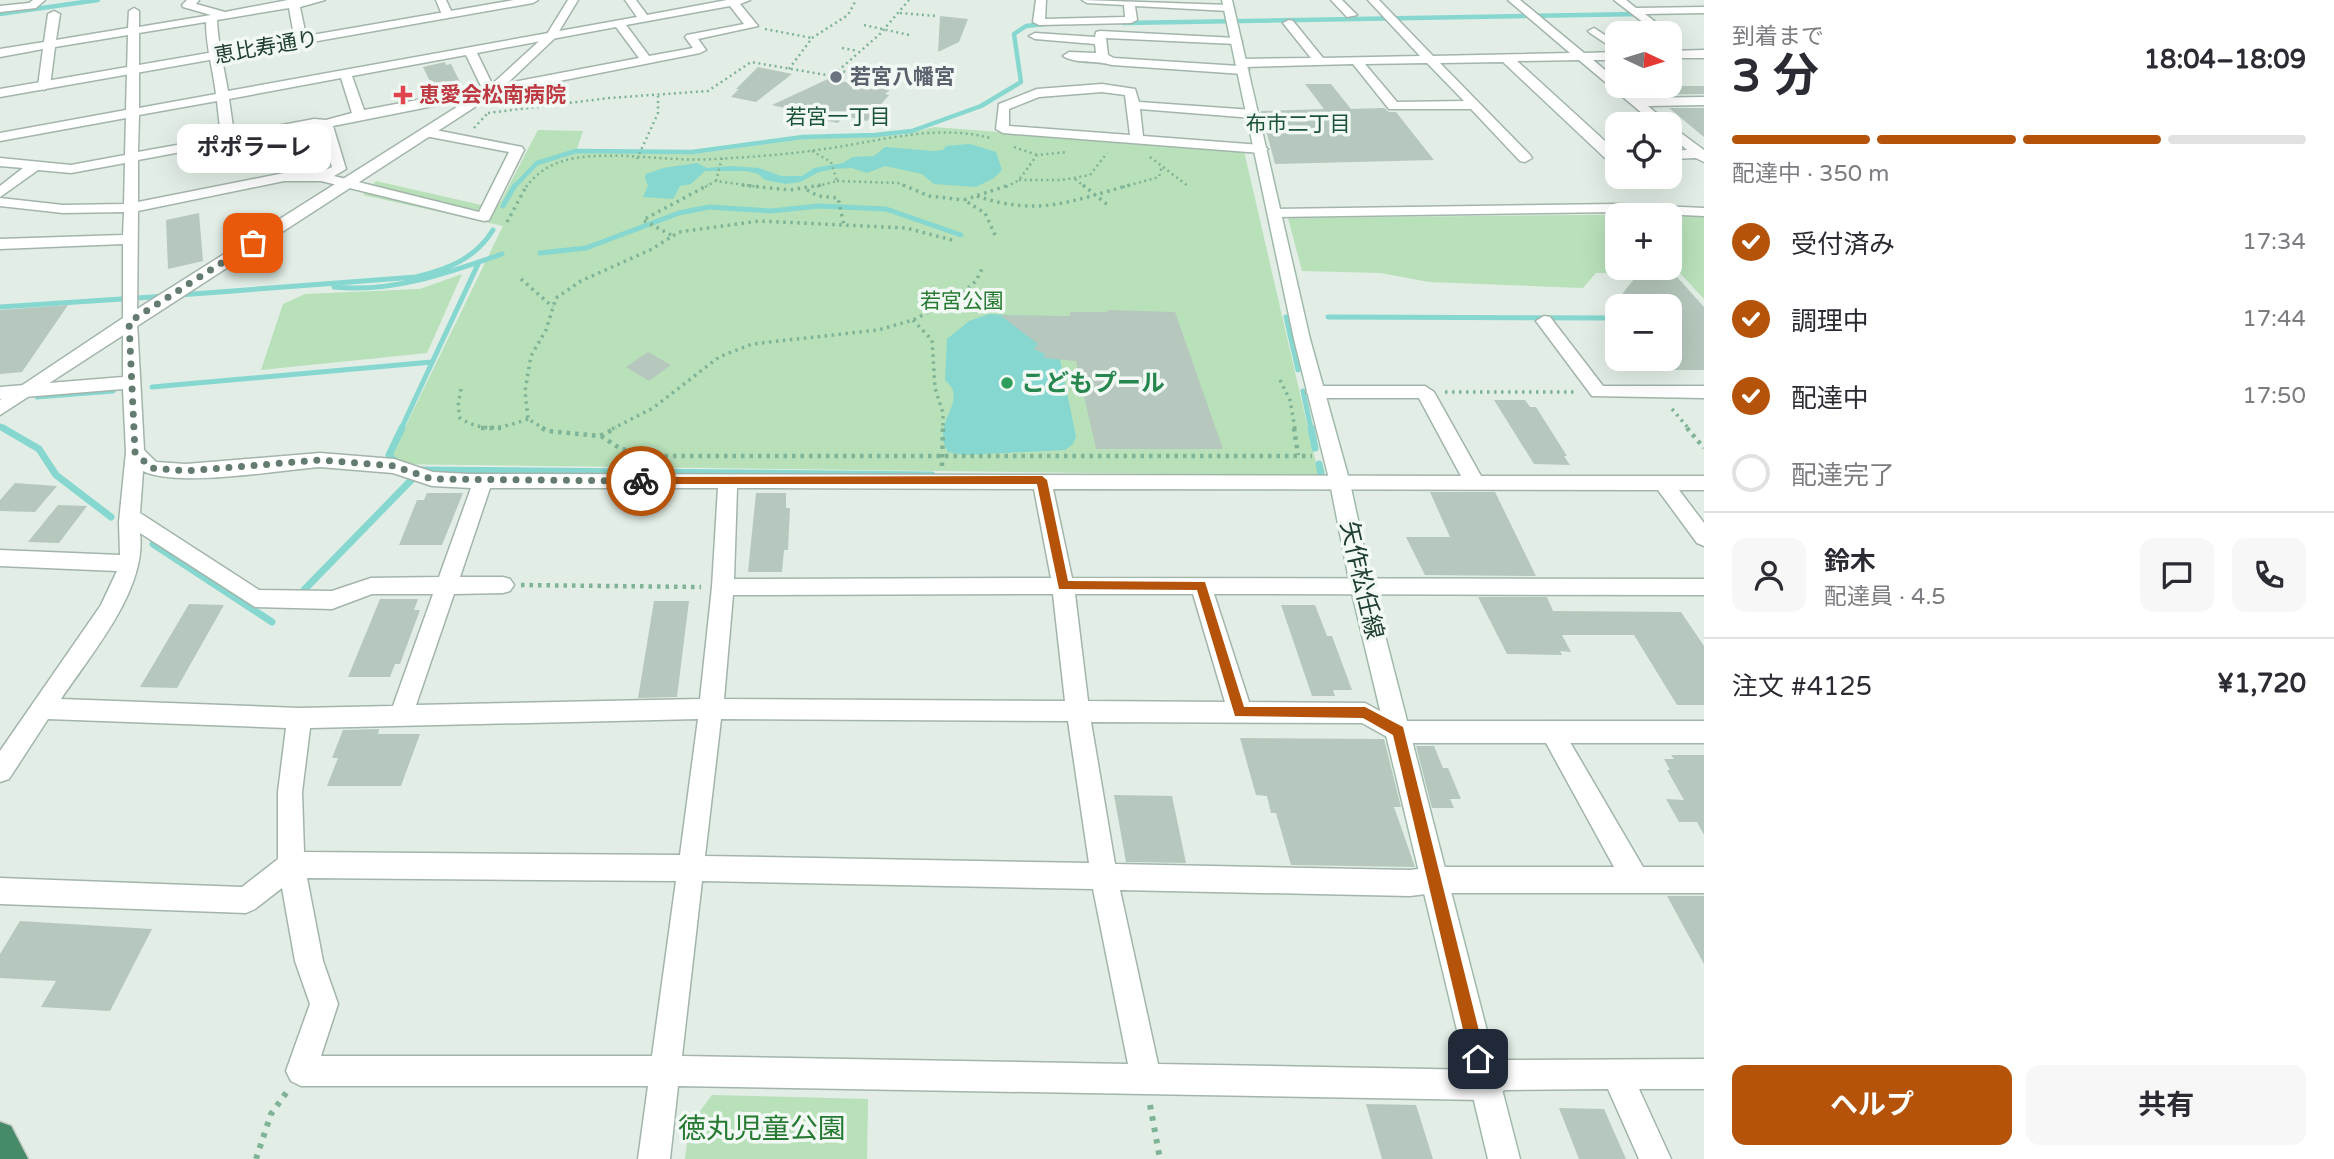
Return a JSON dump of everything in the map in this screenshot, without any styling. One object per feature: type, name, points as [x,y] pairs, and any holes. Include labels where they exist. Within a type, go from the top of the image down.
[{"type":"highway","points":[[0,1137],[12,1159]]},
{"type":"street","points":[[0,9],[32,6],[40,0]]},
{"type":"street","points":[[194,0],[187,5],[227,15]]},
{"type":"street","points":[[0,53],[293,2],[320,0]]},
{"type":"street","points":[[441,0],[447,15]]},
{"type":"street","name":"恵比寿通り","points":[[0,93],[533,0]]},
{"type":"street","points":[[0,409],[29,390],[129,307],[161,302],[183,289],[490,91],[551,36],[573,0]]},
{"type":"street","points":[[630,0],[644,19]]},
{"type":"street","points":[[1041,0],[1039,22],[1095,29],[1131,20],[1129,1]]},
{"type":"street","points":[[1087,0],[1129,1],[1231,18]]},
{"type":"street","points":[[1336,0],[1351,15]]},
{"type":"street","points":[[1373,0],[1525,158]]},
{"type":"street","points":[[1513,0],[1648,112]]},
{"type":"street","points":[[1619,0],[1647,21]]},
{"type":"street","points":[[0,137],[346,75],[732,1],[752,26],[691,37],[700,50],[359,115],[326,124],[314,122],[71,169],[0,162]]},
{"type":"street","points":[[293,2],[301,41]]},
{"type":"street","points":[[1636,13],[1704,10]]},
{"type":"street","points":[[0,771],[108,610],[132,549],[130,516],[135,452],[129,307],[134,11]]},
{"type":"street","points":[[44,86],[54,14]]},
{"type":"street","points":[[211,18],[228,139]]},
{"type":"street","points":[[1035,36],[1231,18]]},
{"type":"street","name":"矢作松任線","points":[[1231,18],[1315,392],[1340,483],[1361,585],[1504,1159]]},
{"type":"street","points":[[1289,23],[1320,62]]},
{"type":"street","points":[[619,24],[646,60]]},
{"type":"street","points":[[1095,29],[1102,57]]},
{"type":"street","points":[[1594,31],[1605,39]]},
{"type":"street","points":[[1682,46],[1698,54]]},
{"type":"street","points":[[470,51],[490,91]]},
{"type":"street","points":[[1069,56],[1102,57],[1134,63],[1242,66],[1605,56]]},
{"type":"street","points":[[1506,58],[1605,150]]},
{"type":"street","points":[[1356,61],[1394,106],[1473,105]]},
{"type":"street","points":[[1134,63],[1138,88],[1132,98],[1137,139]]},
{"type":"street","points":[[346,75],[359,115]]},
{"type":"street","points":[[1253,114],[1132,98],[1101,88],[1037,93],[1003,107],[1003,129],[1261,149]]},
{"type":"street","points":[[1636,102],[1704,101]]},
{"type":"street","points":[[321,177],[339,169],[326,124]]},
{"type":"street","points":[[0,202],[63,209],[131,208],[284,177],[321,177],[484,217],[517,150],[425,132]]},
{"type":"street","points":[[1682,138],[1703,155]]},
{"type":"street","points":[[1682,155],[1703,155]]},
{"type":"street","points":[[0,193],[37,164]]},
{"type":"street","points":[[1276,213],[1616,208],[1704,212]]},
{"type":"street","points":[[0,244],[131,239]]},
{"type":"street","points":[[1544,321],[1598,392],[1704,392]]},
{"type":"street","points":[[0,393],[133,382]]},
{"type":"street","points":[[1315,392],[1425,392],[1475,483]]},
{"type":"street","points":[[135,452],[151,468],[186,471],[320,460],[394,466],[432,479],[482,481],[1704,483]]},
{"type":"street","points":[[1042,480],[1063,586],[1078,711],[1104,877],[1146,1080]]},
{"type":"street","points":[[401,716],[482,481]]},
{"type":"street","points":[[654,1159],[711,709],[723,587],[728,482]]},
{"type":"street","points":[[1663,483],[1704,538]]},
{"type":"street","points":[[130,516],[255,598],[332,600],[371,586],[503,584]]},
{"type":"street","points":[[0,558],[128,563]]},
{"type":"street","points":[[1201,585],[1240,712]]},
{"type":"street","points":[[723,587],[1704,587]]},
{"type":"street","points":[[42,709],[299,718],[711,709],[1365,713],[1398,732],[1704,732]]},
{"type":"street","points":[[299,718],[290,792],[291,865],[309,961],[324,1004],[301,1071],[666,1071],[1485,1085],[1503,1075],[1704,1074]]},
{"type":"street","points":[[1552,732],[1636,880]]},
{"type":"street","points":[[0,891],[246,900],[291,865],[689,868],[1410,883],[1434,880],[1704,880]]},
{"type":"street","points":[[1616,1073],[1655,1159]]},
{"type":"path","points":[[789,68],[812,38],[848,15],[856,0]]},
{"type":"path","points":[[487,114],[608,98],[694,93],[716,88],[751,62],[832,76],[883,29],[909,0]]},
{"type":"path","points":[[900,12],[937,16]]},
{"type":"path","points":[[864,25],[909,35]]},
{"type":"path","points":[[752,26],[812,38]]},
{"type":"path","points":[[842,48],[857,52]]},
{"type":"path","points":[[838,70],[873,79]]},
{"type":"path","points":[[637,158],[658,113],[659,96]]},
{"type":"path","points":[[507,222],[530,179],[555,163],[585,157],[662,161],[722,158],[811,150],[941,132],[971,133],[999,142]]},
{"type":"path","points":[[1007,145],[1037,155],[1075,151]]},
{"type":"path","points":[[811,150],[831,162],[837,181]]},
{"type":"path","points":[[1099,152],[1119,153]]},
{"type":"path","points":[[1019,180],[1075,179],[1090,175],[1107,153]]},
{"type":"path","points":[[1141,154],[1188,186]]},
{"type":"path","points":[[964,200],[1000,190],[1019,180],[1037,155]]},
{"type":"path","points":[[716,181],[722,158]]},
{"type":"path","points":[[975,195],[1000,204],[1038,209],[1159,177],[1162,166]]},
{"type":"path","points":[[1075,179],[1109,206]]},
{"type":"path","points":[[671,235],[643,220],[716,181],[759,188],[806,189],[837,181],[898,183],[929,196],[964,200],[985,213],[995,235]]},
{"type":"path","points":[[806,189],[818,196],[838,198],[845,225]]},
{"type":"path","points":[[528,419],[525,391],[531,356],[546,330],[556,298],[581,281],[652,249],[671,235],[759,220],[906,228],[952,240]]},
{"type":"path","points":[[600,436],[653,408],[719,357],[752,344],[878,330],[913,320],[959,296],[976,281],[982,269]]},
{"type":"path","points":[[521,279],[553,307]]},
{"type":"path","points":[[913,320],[932,340],[935,387],[943,413],[943,481]]},
{"type":"path","points":[[1280,380],[1292,397],[1296,421],[1293,435],[1298,455]]},
{"type":"path","points":[[461,389],[458,406],[460,418],[473,428],[506,428],[528,419]]},
{"type":"path","points":[[1425,392],[1598,392]]},
{"type":"path","points":[[1658,392],[1704,448]]},
{"type":"path","points":[[528,419],[547,431],[600,436],[621,449],[659,456],[1333,457]]},
{"type":"path","points":[[503,584],[723,587]]},
{"type":"path","points":[[256,1159],[271,1114],[301,1071]]},
{"type":"path","points":[[1146,1080],[1160,1159]]},
{"type":"green space","name":"若宮公園","points":[[934,127],[1244,151],[1319,476],[387,464],[503,226],[363,195],[376,181],[490,207],[501,201],[538,130],[583,131],[576,152],[693,154],[804,139],[903,135]]},
{"type":"green space","points":[[1682,214],[1704,216],[1704,299],[1682,275]]},
{"type":"green space","points":[[1605,215],[1605,273],[1596,273],[1583,288],[1429,282],[1381,273],[1302,271],[1288,218]]},
{"type":"green space","points":[[462,274],[427,353],[261,370],[283,304],[305,294],[420,289]]},
{"type":"green space","name":"徳丸児童公園","points":[[712,1095],[868,1099],[867,1159],[685,1159],[689,1126]]},
{"type":"water","points":[[970,144],[996,152],[1002,170],[994,178],[976,187],[934,184],[922,174],[885,166],[867,173],[852,168],[833,169],[819,172],[800,182],[786,184],[765,180],[758,174],[747,171],[705,171],[691,184],[680,186],[673,199],[643,197],[648,186],[646,174],[663,168],[697,163],[707,168],[759,168],[781,176],[802,176],[814,168],[843,163],[853,157],[874,156],[885,147],[933,151],[943,150],[946,146]]},
{"type":"water","name":"こどもプール","points":[[989,314],[1051,317],[1076,436],[1073,444],[1065,450],[964,455],[948,452],[943,441],[943,431],[954,396],[952,388],[945,380],[947,339],[969,321]]},
{"type":"building","points":[[940,16],[968,19],[959,42],[938,52]]},
{"type":"building","points":[[445,62],[446,65],[451,64],[461,84],[455,85],[458,90],[436,94],[423,67]]},
{"type":"building","points":[[758,67],[792,74],[756,102],[731,97],[739,89],[736,89]]},
{"type":"building","points":[[828,79],[890,90],[885,94],[889,95],[867,121],[844,116],[838,123],[785,113],[789,109],[772,105]]},
{"type":"building","points":[[1305,84],[1331,84],[1351,109],[1384,108],[1389,112],[1396,112],[1434,160],[1275,164],[1261,111],[1324,109]]},
{"type":"building","points":[[1682,86],[1704,86],[1704,94],[1682,94]]},
{"type":"building","points":[[1669,108],[1704,108],[1704,137],[1682,119],[1682,112],[1674,112]]},
{"type":"building","points":[[199,213],[203,261],[168,269],[166,220]]},
{"type":"building","points":[[1633,280],[1680,280],[1704,307],[1704,370],[1682,370],[1682,294],[1622,294]]},
{"type":"building","points":[[68,305],[22,372],[0,374],[0,310]]},
{"type":"building","points":[[1107,310],[1175,312],[1223,449],[1096,449],[1076,361],[1044,358],[1045,354],[1034,349],[1038,344],[1000,315],[1070,316],[1070,312],[1108,312]]},
{"type":"building","points":[[648,352],[671,365],[649,381],[626,367]]},
{"type":"building","points":[[1494,400],[1525,400],[1530,407],[1536,407],[1570,465],[1534,464]]},
{"type":"building","points":[[15,483],[57,486],[35,512],[0,511],[0,500]]},
{"type":"building","points":[[1430,492],[1495,492],[1536,576],[1425,575],[1406,537],[1450,537]]},
{"type":"building","points":[[427,493],[463,493],[442,545],[399,545],[417,500],[424,500]]},
{"type":"building","points":[[756,493],[786,493],[786,508],[790,508],[788,550],[784,550],[782,572],[748,572]]},
{"type":"building","points":[[58,505],[87,506],[59,543],[28,542]]},
{"type":"building","points":[[1478,597],[1547,597],[1553,611],[1681,612],[1704,646],[1704,705],[1677,705],[1634,635],[1562,635],[1571,652],[1560,651],[1562,655],[1507,654]]},
{"type":"building","points":[[380,599],[418,599],[414,610],[420,610],[400,664],[395,664],[390,677],[348,677]]},
{"type":"building","points":[[654,601],[689,601],[677,697],[638,698]]},
{"type":"building","points":[[189,604],[224,605],[177,688],[140,687]]},
{"type":"building","points":[[1281,605],[1315,605],[1327,636],[1332,636],[1352,690],[1333,690],[1335,696],[1312,696]]},
{"type":"building","points":[[379,729],[378,734],[420,734],[401,786],[327,786],[338,758],[332,758],[343,730]]},
{"type":"building","points":[[1240,738],[1384,739],[1401,807],[1394,807],[1415,867],[1291,865],[1276,813],[1271,813],[1267,796],[1256,795]]},
{"type":"building","points":[[1416,746],[1434,746],[1443,768],[1448,768],[1461,799],[1450,799],[1454,808],[1432,808]]},
{"type":"building","points":[[1671,755],[1704,755],[1704,835],[1697,822],[1679,822],[1666,799],[1684,800],[1667,770],[1670,770],[1664,759],[1674,759]]},
{"type":"building","points":[[1114,795],[1172,796],[1186,863],[1126,862]]},
{"type":"building","points":[[1667,896],[1704,896],[1704,964]]},
{"type":"building","points":[[20,921],[152,929],[110,1011],[41,1007],[56,981],[0,978],[0,954]]},
{"type":"building","points":[[1366,1104],[1416,1105],[1433,1159],[1382,1159]]},
{"type":"building","points":[[1559,1108],[1604,1109],[1626,1159],[1579,1159]]},
{"type":"waterway","points":[[0,14],[98,0]]},
{"type":"waterway","points":[[1123,23],[1640,14]]},
{"type":"waterway","points":[[514,187],[537,163],[576,151],[692,152],[803,137],[912,131],[981,106],[1021,82],[1014,34],[1026,26],[1045,24]]},
{"type":"waterway","points":[[503,206],[515,185]]},
{"type":"waterway","points":[[540,253],[586,248],[679,213],[709,207],[771,211],[819,206],[886,209],[961,235]]},
{"type":"waterway","points":[[179,295],[416,277],[469,256],[493,230]]},
{"type":"waterway","points":[[334,287],[377,287],[420,280],[502,254]]},
{"type":"waterway","points":[[401,429],[479,262]]},
{"type":"waterway","points":[[0,307],[167,296]]},
{"type":"waterway","points":[[1286,317],[1298,370]]},
{"type":"waterway","points":[[1328,317],[1605,318]]},
{"type":"waterway","points":[[152,387],[432,362]]},
{"type":"waterway","points":[[37,397],[113,391]]},
{"type":"waterway","points":[[1303,391],[1311,429]]},
{"type":"waterway","points":[[0,426],[6,429]]},
{"type":"waterway","points":[[3,428],[39,449],[56,475],[111,517]]},
{"type":"waterway","points":[[400,466],[389,455],[402,428]]},
{"type":"waterway","points":[[1311,428],[1315,448]]},
{"type":"waterway","points":[[1316,478],[1322,478],[1319,464]]},
{"type":"waterway","points":[[304,590],[421,470],[932,475]]},
{"type":"waterway","points":[[153,544],[272,622]]},
{"type":"way so far","points":[[253,243],[129,322],[135,452],[151,468],[186,471],[320,460],[394,466],[432,479],[641,481]]},
{"type":"place","name":"若宮八幡宮","points":[[836,77]]},
{"type":"place","name":"恵愛会松南病院","points":[[403,95]]},
{"type":"place","name":"ポポラーレ","points":[[253,243]]},
{"type":"place","name":"こどもプール","points":[[1007,383]]},
{"type":"district","name":"若宮一丁目","points":[[838,117]]},
{"type":"district","name":"布市二丁目","points":[[1298,124]]},
{"type":"route","points":[[641,481],[1042,480],[1063,586],[1201,585],[1240,712],[1365,713],[1398,732],[1478,1059]]}]
